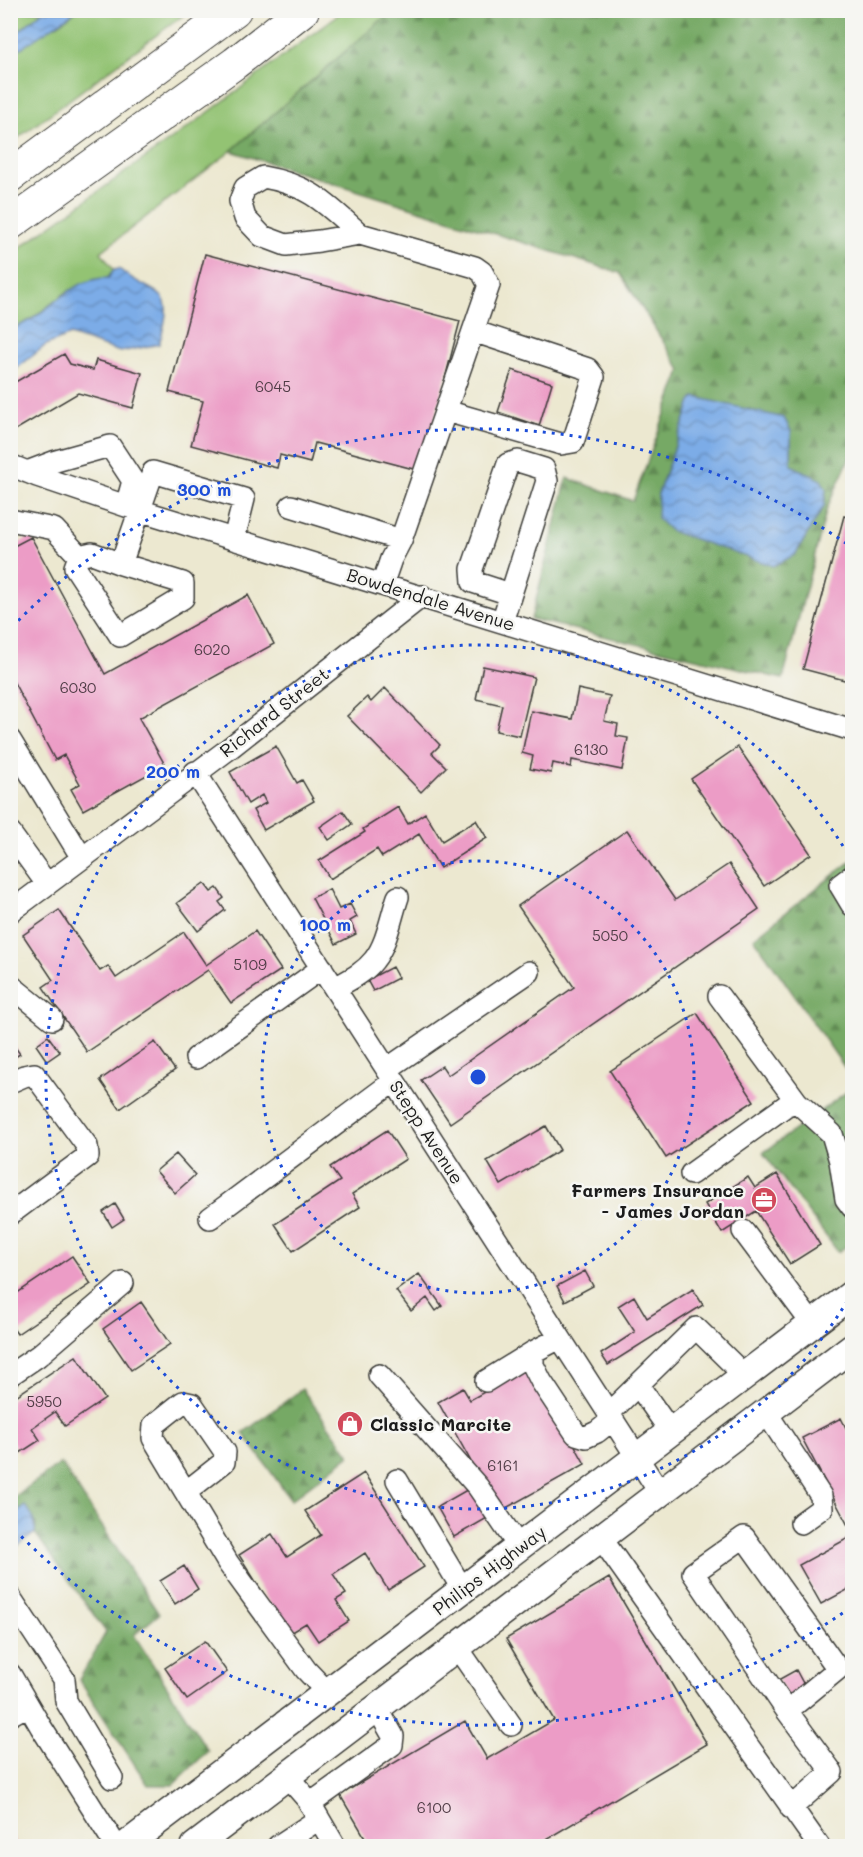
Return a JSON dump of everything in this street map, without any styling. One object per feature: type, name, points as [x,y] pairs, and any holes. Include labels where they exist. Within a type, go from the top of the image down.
[{"type":"highway","points":[[10,176],[235,10]]},
{"type":"highway","points":[[10,224],[227,69],[303,10]]},
{"type":"main road","name":"Philips Highway","points":[[125,1846],[852,1294]]},
{"type":"main road","points":[[822,1318],[852,1339]]},
{"type":"main road","points":[[195,1846],[852,1347]]},
{"type":"main road","points":[[576,1504],[601,1538]]},
{"type":"main road","points":[[328,1693],[355,1725]]},
{"type":"main road","points":[[262,1743],[288,1776]]},
{"type":"street","points":[[360,234],[286,245],[262,236],[245,218],[240,201],[245,188],[263,177],[285,181],[314,194],[360,234],[475,267],[482,272],[489,285],[401,540],[391,559],[382,585]]},
{"type":"street","points":[[446,411],[561,444],[573,442],[594,377],[588,369],[474,331]]},
{"type":"street","points":[[19,468],[111,446],[133,482],[133,508],[121,564]]},
{"type":"street","points":[[502,622],[547,481],[544,469],[518,461],[508,464],[472,569],[473,582],[510,594]]},
{"type":"street","name":"Bowdendale Avenue","points":[[19,468],[133,508],[852,730]]},
{"type":"street","points":[[133,508],[153,472],[244,499],[234,539]]},
{"type":"street","points":[[291,506],[401,540]]},
{"type":"street","points":[[10,519],[54,529],[79,556]]},
{"type":"street","points":[[92,554],[183,583],[183,598],[120,636],[75,567],[79,556],[92,554]]},
{"type":"street","name":"Richard Street","points":[[10,912],[226,751],[422,596]]},
{"type":"street","points":[[10,740],[82,858]]},
{"type":"street","name":"Stepp Avenue","points":[[195,772],[660,1493]]},
{"type":"street","points":[[10,833],[46,884]]},
{"type":"street","points":[[846,881],[852,905]]},
{"type":"street","points":[[335,988],[359,974],[375,959],[382,946],[398,897]]},
{"type":"street","points":[[196,1058],[322,968]]},
{"type":"street","points":[[210,1218],[390,1075],[529,972]]},
{"type":"street","points":[[10,985],[52,1019]]},
{"type":"street","points":[[719,996],[797,1102],[832,1134],[840,1161],[846,1199],[852,1207]]},
{"type":"street","points":[[10,1082],[34,1074],[87,1146],[88,1156],[10,1214]]},
{"type":"street","points":[[691,1174],[787,1106],[797,1102]]},
{"type":"street","points":[[743,1231],[822,1318]]},
{"type":"street","points":[[14,1366],[38,1356],[123,1283]]},
{"type":"street","points":[[534,1352],[533,1365],[576,1434],[586,1437],[597,1432],[638,1385],[696,1328],[745,1376]]},
{"type":"street","points":[[486,1381],[560,1338]]},
{"type":"street","points":[[379,1375],[478,1486],[519,1547]]},
{"type":"street","points":[[638,1385],[671,1432]]},
{"type":"street","points":[[766,1413],[821,1496],[822,1508],[801,1523]]},
{"type":"street","points":[[397,1480],[463,1590]]},
{"type":"street","points":[[186,1492],[228,1563],[306,1670],[328,1693]]},
{"type":"street","points":[[787,1711],[838,1669],[744,1537],[693,1573],[787,1711],[832,1772],[790,1808]]},
{"type":"street","points":[[601,1538],[819,1846]]},
{"type":"street","points":[[10,1597],[64,1679],[66,1701],[112,1778]]},
{"type":"street","points":[[457,1647],[511,1725]]},
{"type":"street","points":[[10,1674],[19,1710],[116,1846]]},
{"type":"street","points":[[278,1846],[314,1811],[392,1745],[393,1736],[377,1708]]},
{"type":"street","points":[[288,1776],[314,1811],[335,1846]]},
{"type":"green space","points":[[20,11],[43,11],[17,33],[57,25],[76,11],[189,11],[11,143],[11,18]]},
{"type":"green space","points":[[343,11],[392,11],[231,151],[101,252],[114,270],[108,278],[67,292],[30,320],[11,330],[11,254],[201,118]]},
{"type":"green space","points":[[392,11],[852,11],[852,453],[827,508],[783,679],[531,619],[567,478],[633,501],[681,370],[620,273],[231,151]],"holes":[[[695,397],[791,431],[791,465],[826,489],[824,506],[795,555],[658,494],[691,402]]]},
{"type":"green space","points":[[852,860],[852,1078],[754,938]]},
{"type":"green space","points":[[852,1088],[852,1242],[838,1252],[763,1153]]},
{"type":"green space","points":[[302,1389],[350,1455],[291,1500],[243,1433]]},
{"type":"green space","points":[[61,1463],[159,1614],[134,1635],[208,1751],[173,1785],[148,1785],[79,1680],[106,1632],[35,1533],[36,1524],[24,1506],[11,1516],[10,1500]]},
{"type":"water","points":[[43,11],[76,11],[20,49],[15,43],[17,33]]},
{"type":"water","points":[[119,269],[161,296],[165,302],[164,325],[159,344],[120,352],[70,335],[46,345],[11,373],[11,330],[32,319],[77,286],[108,278],[114,270]]},
{"type":"water","points":[[695,397],[784,418],[791,431],[791,465],[821,480],[826,489],[824,506],[795,555],[773,566],[671,531],[657,518],[658,494],[691,402]]},
{"type":"water","points":[[25,1506],[33,1518],[35,1533],[11,1551],[11,1516]]},
{"type":"building","points":[[205,254],[460,321],[421,471],[315,443],[310,463],[280,455],[277,468],[191,445],[203,401],[169,392]]},
{"type":"building","points":[[64,354],[70,364],[93,370],[96,360],[142,373],[133,408],[78,393],[12,432],[10,429],[10,385]]},
{"type":"building","points":[[512,370],[552,383],[539,426],[498,412]]},
{"type":"building","points":[[844,516],[852,518],[852,682],[803,669]]},
{"type":"building","points":[[31,537],[105,674],[248,595],[274,644],[139,718],[165,765],[83,810],[71,789],[80,784],[64,755],[55,760],[10,675],[10,548]]},
{"type":"building","points":[[483,666],[534,677],[520,736],[496,731],[502,705],[476,699]]},
{"type":"building","points":[[385,688],[440,745],[432,753],[446,767],[421,792],[347,716],[367,697],[371,702]]},
{"type":"building","points":[[578,689],[610,696],[604,721],[618,724],[616,736],[628,738],[622,770],[572,760],[571,767],[553,763],[551,773],[530,769],[533,756],[522,753],[531,711],[572,719]]},
{"type":"building","points":[[276,746],[297,783],[302,780],[314,801],[264,830],[253,810],[266,803],[262,795],[248,804],[230,772]]},
{"type":"building","points":[[738,747],[811,854],[764,886],[691,779]]},
{"type":"building","points":[[398,807],[408,824],[425,813],[442,841],[476,820],[487,838],[440,868],[419,834],[382,857],[377,849],[330,879],[319,861],[365,832],[363,829]]},
{"type":"building","points":[[343,811],[352,824],[329,840],[320,827]]},
{"type":"building","points":[[627,830],[675,900],[729,864],[759,909],[450,1123],[421,1080],[442,1066],[448,1075],[574,987],[518,906]]},
{"type":"building","points":[[204,883],[211,892],[217,888],[224,898],[219,902],[225,910],[198,931],[177,903]]},
{"type":"building","points":[[329,889],[339,909],[350,904],[357,917],[350,921],[356,934],[336,944],[312,898]]},
{"type":"building","points":[[59,910],[100,971],[108,966],[116,978],[184,932],[206,965],[255,931],[281,970],[231,1003],[208,970],[87,1052],[43,987],[53,980],[23,935]]},
{"type":"building","points":[[392,967],[398,978],[373,991],[367,980]]},
{"type":"building","points":[[697,1013],[754,1101],[666,1158],[610,1071]]},
{"type":"building","points":[[48,1036],[60,1052],[47,1061],[36,1045]]},
{"type":"building","points":[[10,1040],[20,1054],[10,1060]]},
{"type":"building","points":[[155,1042],[175,1070],[120,1109],[100,1080]]},
{"type":"building","points":[[546,1126],[560,1150],[501,1185],[487,1161]]},
{"type":"building","points":[[387,1130],[406,1159],[352,1194],[360,1207],[293,1251],[275,1224],[340,1181],[330,1167]]},
{"type":"building","points":[[176,1154],[195,1175],[175,1193],[156,1171]]},
{"type":"building","points":[[777,1174],[820,1245],[790,1264],[756,1211],[722,1233],[705,1204],[748,1177],[755,1188]]},
{"type":"building","points":[[115,1204],[124,1219],[112,1227],[103,1212]]},
{"type":"building","points":[[72,1256],[91,1284],[17,1334],[10,1324],[10,1298]]},
{"type":"building","points":[[585,1271],[593,1286],[565,1301],[557,1286]]},
{"type":"building","points":[[419,1274],[442,1306],[436,1311],[427,1298],[411,1311],[396,1291]]},
{"type":"building","points":[[693,1289],[703,1305],[608,1365],[601,1354],[635,1332],[618,1306],[634,1296],[647,1318]]},
{"type":"building","points":[[141,1302],[170,1344],[131,1370],[103,1329]]},
{"type":"building","points":[[76,1356],[105,1399],[65,1426],[55,1412],[32,1428],[40,1440],[20,1453],[10,1439],[10,1400]]},
{"type":"building","points":[[531,1366],[585,1464],[499,1512],[438,1402],[463,1388],[470,1400]]},
{"type":"building","points":[[841,1418],[852,1440],[852,1533],[802,1438]]},
{"type":"building","points":[[364,1473],[424,1567],[388,1590],[365,1553],[333,1574],[346,1594],[336,1600],[349,1621],[318,1641],[306,1623],[285,1636],[279,1618],[239,1555],[272,1534],[287,1557],[321,1535],[305,1511]]},
{"type":"building","points":[[472,1487],[489,1517],[454,1537],[437,1507]]},
{"type":"building","points":[[852,1536],[852,1597],[849,1589],[821,1604],[799,1565]]},
{"type":"building","points":[[184,1566],[198,1589],[175,1604],[160,1581]]},
{"type":"building","points":[[609,1578],[707,1744],[535,1846],[370,1846],[340,1795],[465,1721],[487,1759],[554,1720],[506,1639]]},
{"type":"building","points":[[205,1641],[227,1672],[187,1700],[165,1668]]},
{"type":"building","points":[[796,1670],[805,1687],[788,1697],[778,1680]]},
{"type":"building","points":[[10,1832],[18,1846],[10,1846]]},
{"type":"place","name":"Farmers Insurance - James Jordan","points":[[764,1200]]},
{"type":"place","name":"Classic Marcite","points":[[350,1424]]}]
